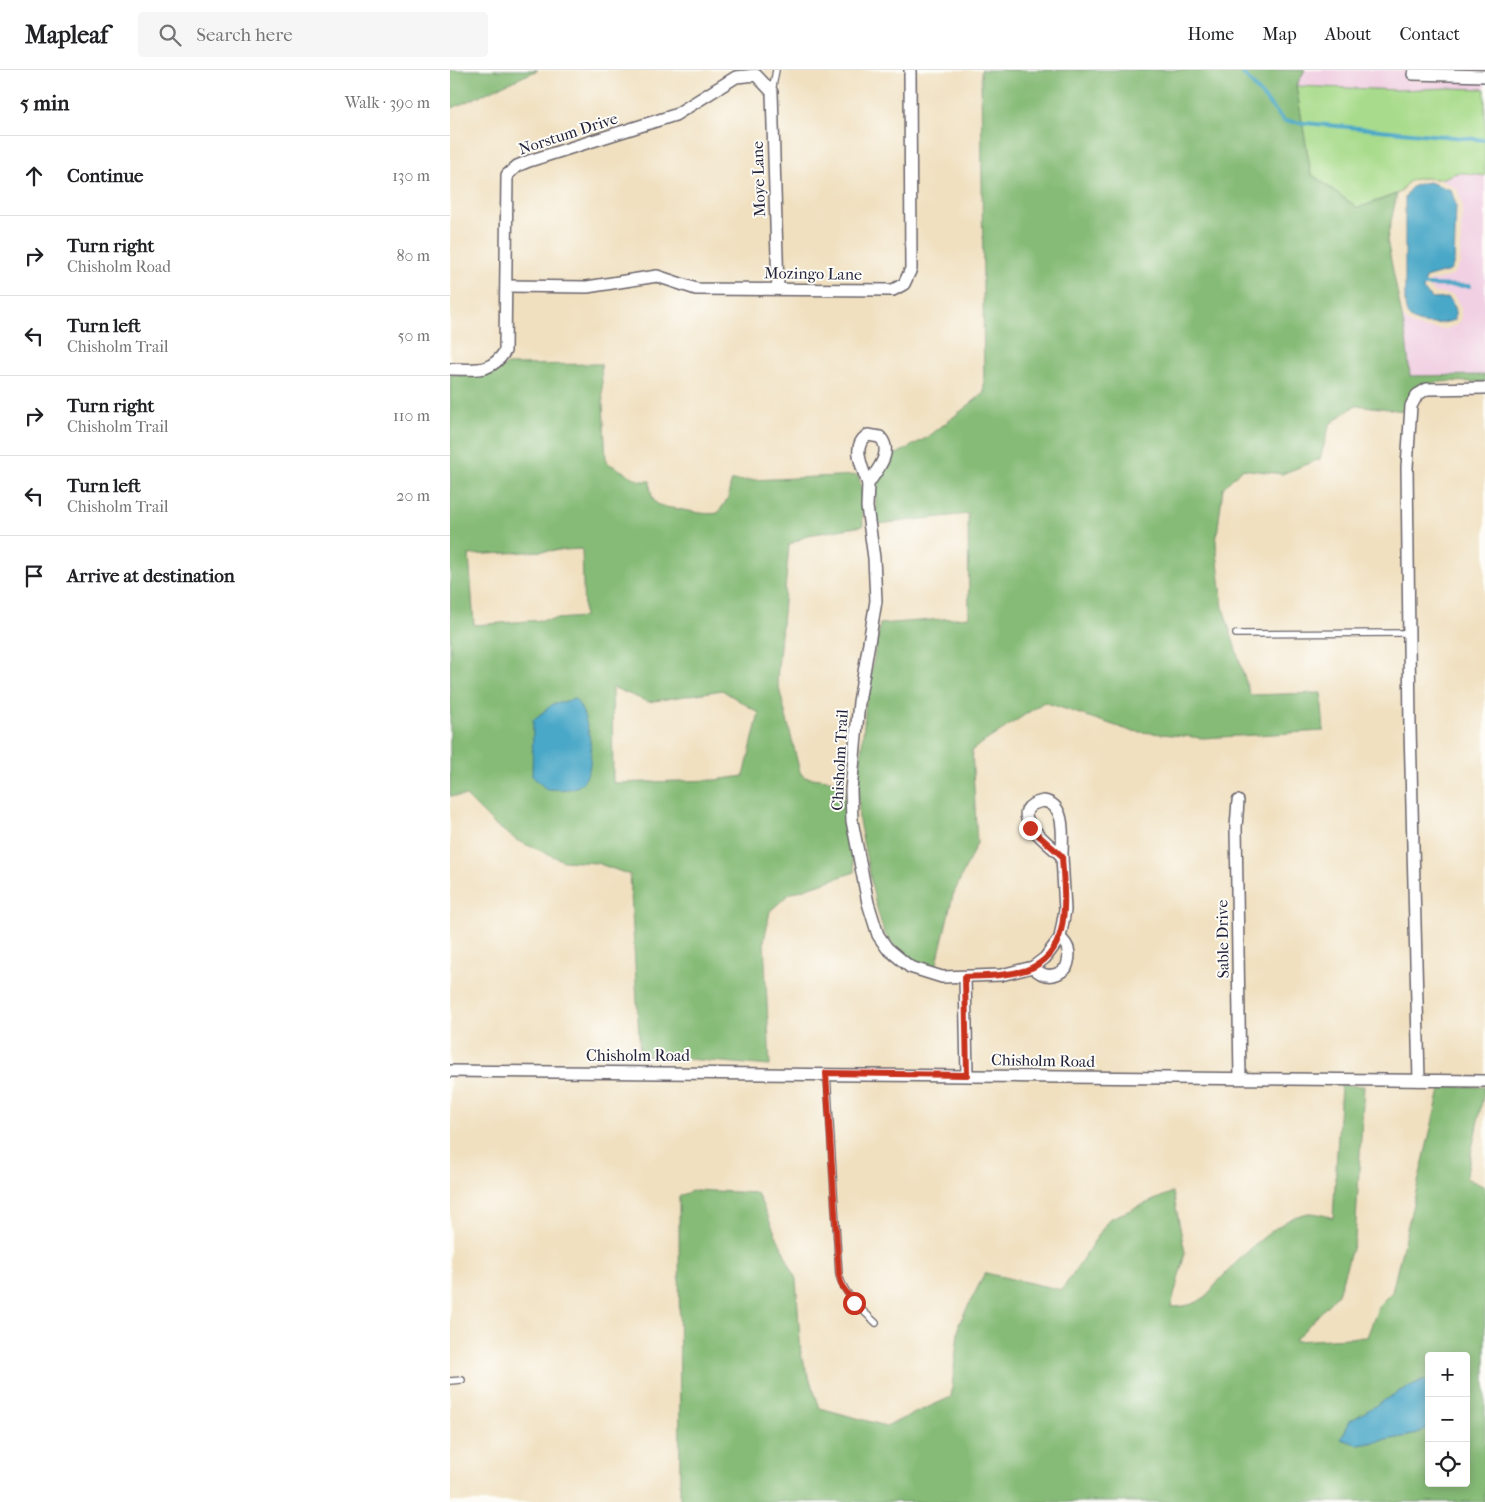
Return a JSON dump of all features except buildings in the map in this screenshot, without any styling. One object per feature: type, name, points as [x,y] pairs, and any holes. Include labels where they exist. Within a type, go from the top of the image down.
[{"type":"street","name":"Mozingo Lane","points":[[506,286],[586,287],[657,276],[696,289],[893,290],[909,279],[912,270],[910,70]]},
{"type":"street","name":"Norstum Drive","points":[[450,368],[485,368],[493,366],[500,360],[505,351],[507,175],[517,166],[676,115],[743,73],[756,75],[772,92]]},
{"type":"street","points":[[1413,74],[1485,76]]},
{"type":"street","name":"Moye Lane","points":[[772,92],[778,289]]},
{"type":"street","points":[[1419,1080],[1407,467],[1411,406],[1417,395],[1427,389],[1485,388]]},
{"type":"street","name":"Chisholm Trail","points":[[868,484],[867,507],[874,558],[876,601],[859,702],[851,790],[852,821],[868,903],[878,936],[887,948],[910,967],[942,978],[1001,975],[1033,967],[1045,958],[1060,938],[1065,910],[1060,813],[1055,805],[1049,802],[1036,802],[1029,808],[1027,814],[1030,828],[1062,856]]},
{"type":"street","name":"Sable Drive","points":[[1238,801],[1236,827],[1240,1078]]},
{"type":"street","points":[[1033,967],[1044,976],[1052,976],[1066,968],[1070,952],[1067,945],[1060,938]]},
{"type":"street","points":[[965,977],[967,1075]]},
{"type":"street","name":"Chisholm Road","points":[[450,1070],[1485,1081]]},
{"type":"lane","points":[[772,92],[776,70]]},
{"type":"lane","points":[[1236,634],[1409,633]]},
{"type":"lane","points":[[826,1073],[839,1275],[842,1286],[854,1303],[876,1323]]},
{"type":"lane","points":[[450,1381],[462,1380]]},
{"type":"shaded area","points":[[1305,70],[1406,70],[1406,80],[1485,83],[1485,89],[1398,90],[1296,86]]},
{"type":"shaded area","points":[[1458,173],[1485,176],[1485,375],[1410,376],[1399,305],[1403,318],[1412,325],[1423,328],[1446,329],[1457,325],[1461,320],[1461,307],[1453,295],[1435,293],[1429,288],[1430,281],[1452,276],[1460,264],[1462,204],[1457,189],[1439,179]]},
{"type":"green space","points":[[450,70],[538,70],[450,109]]},
{"type":"green space","points":[[981,70],[1305,70],[1296,86],[1311,174],[1358,208],[1397,194],[1387,240],[1406,337],[1410,376],[1485,375],[1485,382],[1448,382],[1424,385],[1408,399],[1404,411],[1356,405],[1330,424],[1320,459],[1282,474],[1242,469],[1223,488],[1216,543],[1223,608],[1250,695],[1321,693],[1324,731],[1203,738],[1131,731],[1044,702],[972,750],[977,843],[953,895],[936,967],[914,962],[893,945],[884,933],[875,901],[859,821],[858,790],[866,702],[880,624],[969,617],[968,514],[877,524],[875,486],[893,456],[928,437],[984,393]]},
{"type":"green space","points":[[1296,86],[1398,90],[1485,89],[1485,176],[1460,173],[1441,179],[1422,178],[1412,180],[1401,192],[1358,208],[1311,174]]},
{"type":"green space","points":[[601,364],[606,462],[640,481],[650,481],[652,497],[655,502],[663,506],[701,513],[718,513],[728,498],[731,481],[858,475],[861,485],[863,526],[808,535],[789,545],[777,680],[800,772],[804,777],[844,782],[845,821],[855,872],[789,894],[770,911],[764,941],[770,1066],[640,1055],[630,875],[597,863],[564,861],[518,841],[494,824],[466,796],[450,796],[450,375],[472,376],[487,374],[505,365]],"holes":[[[582,549],[584,617],[474,625],[469,555]],[[612,687],[648,702],[722,690],[759,713],[744,776],[715,780],[613,783]]]},
{"type":"green space","points":[[1341,1085],[1364,1086],[1355,1239],[1338,1294],[1294,1341],[1367,1337],[1379,1305],[1392,1292],[1441,1086],[1485,1087],[1466,1178],[1485,1187],[1485,1502],[680,1502],[679,1196],[695,1190],[757,1193],[796,1279],[801,1355],[820,1408],[886,1426],[951,1397],[959,1324],[985,1273],[1062,1290],[1109,1219],[1173,1192],[1185,1253],[1171,1307],[1183,1306],[1200,1301],[1266,1235],[1300,1215],[1319,1214],[1333,1218]],"holes":[[[1425,1352],[1470,1352],[1470,1487],[1425,1487],[1425,1430],[1413,1435],[1359,1445],[1342,1439],[1398,1392],[1422,1380],[1425,1381]]]},
{"type":"water","points":[[1429,182],[1451,190],[1456,205],[1454,263],[1450,271],[1425,278],[1423,290],[1433,299],[1448,298],[1455,307],[1455,320],[1437,324],[1423,323],[1411,318],[1407,314],[1405,303],[1405,198],[1409,190],[1414,186]]},
{"type":"water","points":[[575,699],[580,706],[588,728],[591,752],[588,774],[583,782],[576,787],[546,789],[532,776],[533,720],[553,704]]},
{"type":"water","points":[[1423,1380],[1425,1381],[1425,1430],[1413,1435],[1359,1445],[1341,1439],[1350,1421],[1398,1392]]},
{"type":"waterway","points":[[1240,70],[1284,121],[1485,140]]},
{"type":"waterway","points":[[1423,285],[1470,286]]},
{"type":"route","points":[[854,1303],[842,1286],[839,1275],[826,1073],[967,1075],[965,977],[1001,975],[1024,971],[1045,958],[1060,938],[1065,910],[1062,856],[1030,828]]}]
